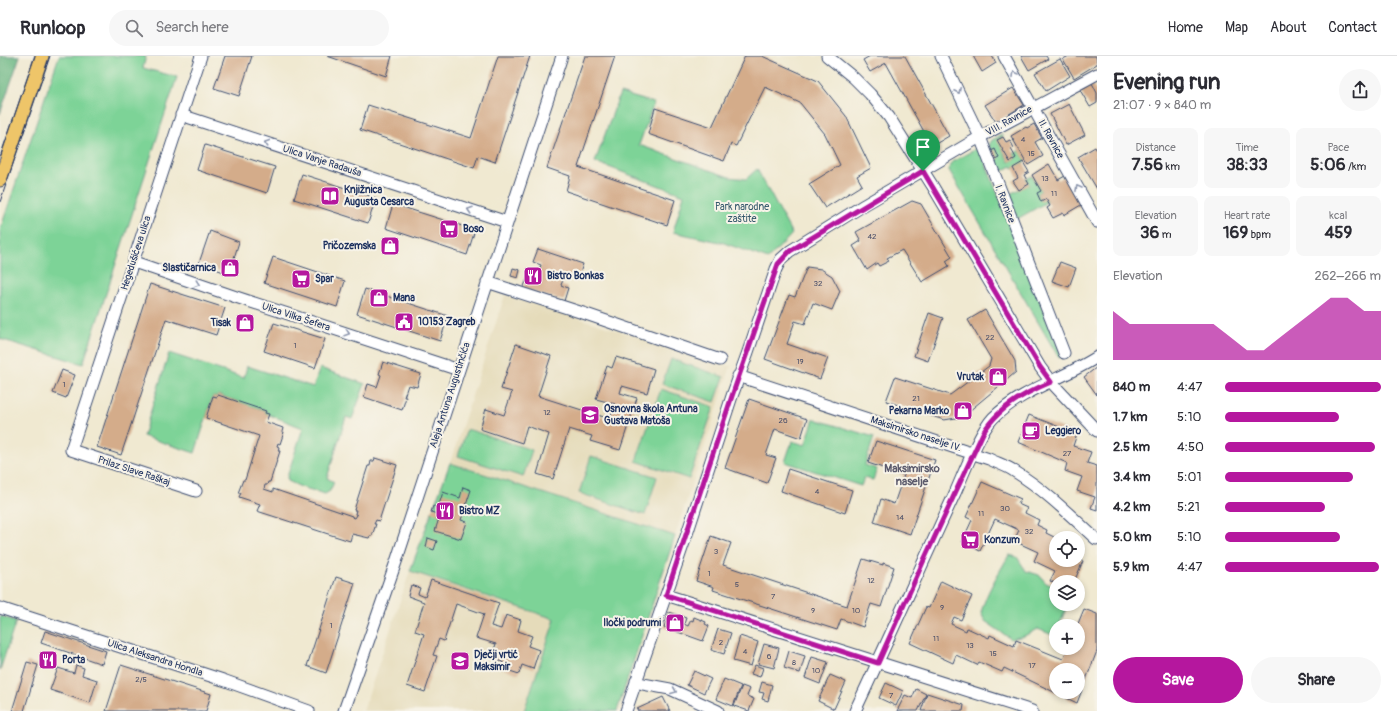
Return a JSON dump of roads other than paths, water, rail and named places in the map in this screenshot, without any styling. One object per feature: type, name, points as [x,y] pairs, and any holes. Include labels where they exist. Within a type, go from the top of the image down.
[{"type":"main road","points":[[0,180],[42,56]]},
{"type":"street","name":"Hegedušićeva ulica","points":[[71,450],[201,56]]},
{"type":"street","name":"Aleja Antuna Augustinčića","points":[[344,711],[397,558],[562,56]]},
{"type":"street","points":[[827,56],[854,78],[875,100],[889,118],[923,171],[1040,367],[1051,382],[1097,431]]},
{"type":"street","name":"I. Ravnice","points":[[941,56],[980,137],[1064,353]]},
{"type":"street","name":"II. Ravnice","points":[[1004,56],[1097,222]]},
{"type":"street","name":"VIII. Ravnice","points":[[626,711],[738,376],[748,352],[776,269],[781,259],[790,251],[811,238],[980,137],[1097,74]]},
{"type":"street","name":"Ulica Vanje Radauša","points":[[181,115],[507,222]]},
{"type":"street","name":"Ulica Vilka Šefera","points":[[134,262],[241,299],[459,370]]},
{"type":"street","points":[[487,282],[720,360]]},
{"type":"street","points":[[855,711],[973,453],[987,426],[1005,408],[1022,396],[1083,366],[1097,357]]},
{"type":"street","name":"Maksimirsko naselje IV.","points":[[738,376],[989,459],[1013,470],[1030,481],[1046,493],[1096,539]]},
{"type":"street","name":"Prilaz Slave Raškaj","points":[[71,450],[196,491]]},
{"type":"street","points":[[666,595],[1032,711]]},
{"type":"street","name":"Ulica Aleksandra Hondla","points":[[0,608],[223,680],[309,711]]},
{"type":"street","points":[[636,681],[643,684],[670,688],[718,711]]},
{"type":"tram line","points":[[0,157],[35,56]]},
{"type":"tram line","points":[[0,202],[50,56]]},
{"type":"place","name":"Knjižnica Augusta Cesarca","points":[[330,196]]},
{"type":"place","name":"Boso","points":[[449,229]]},
{"type":"place","name":"Pričozemska","points":[[390,246]]},
{"type":"place","name":"Slastičarnica","points":[[230,268]]},
{"type":"place","name":"Bistro Bonkas","points":[[533,276]]},
{"type":"place","name":"Spar","points":[[301,279]]},
{"type":"place","name":"Mana","points":[[379,298]]},
{"type":"place","name":"10153 Zagreb","points":[[404,322]]},
{"type":"place","name":"Tisak","points":[[245,323]]},
{"type":"place","name":"Vrutak","points":[[998,377]]},
{"type":"place","name":"Pekarna Marko","points":[[963,411]]},
{"type":"place","name":"Osnovna škola Antuna Gustava Matoša","points":[[590,415]]},
{"type":"place","name":"Leggiero","points":[[1031,431]]},
{"type":"place","name":"Bistro MZ","points":[[445,511]]},
{"type":"place","name":"Konzum","points":[[970,540]]},
{"type":"place","name":"Iločki podrumi","points":[[675,623]]},
{"type":"place","name":"Porta","points":[[48,660]]},
{"type":"place","name":"Dječji vrtić Maksimir","points":[[460,661]]},
{"type":"district","name":"Maksimirsko naselje","points":[[912,474]]},
{"type":"park label","name":"Park narodne zaštite","points":[[742,212]]}]
